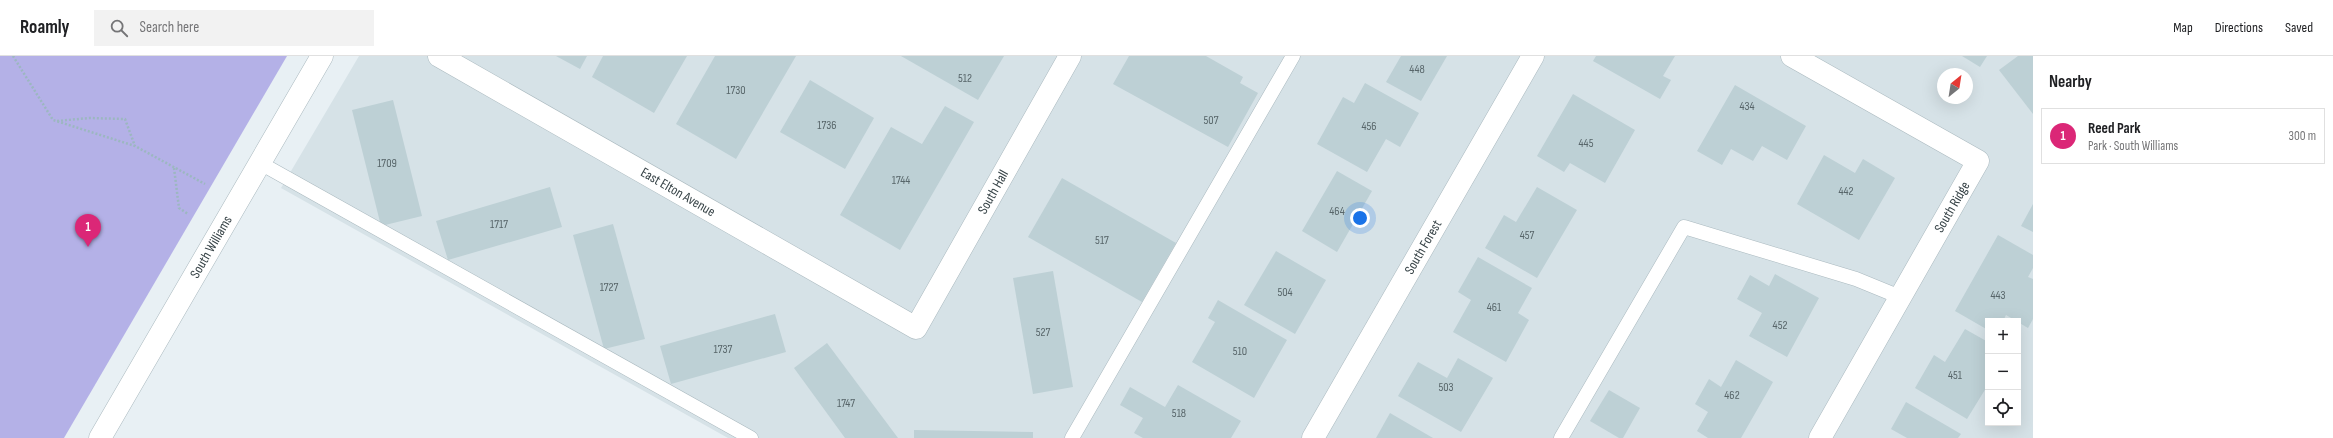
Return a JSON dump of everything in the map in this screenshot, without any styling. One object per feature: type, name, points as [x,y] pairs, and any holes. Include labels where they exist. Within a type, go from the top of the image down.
[{"type":"street","name":"South Williams","points":[[102,437],[322,56]]},
{"type":"street","name":"East Elton Avenue","points":[[439,56],[916,328]]},
{"type":"street","name":"South Hall","points":[[916,328],[1070,56]]},
{"type":"street","name":"South Forest","points":[[1312,438],[1533,56]]},
{"type":"street","name":"South Ridge","points":[[1792,56],[1978,161],[1820,438]]},
{"type":"lane","points":[[1072,438],[1293,56]]},
{"type":"lane","points":[[260,163],[751,438]]},
{"type":"lane","points":[[1561,438],[1684,226],[1856,279],[1900,297]]},
{"type":"path","points":[[13,56],[53,120],[135,146],[205,184]]},
{"type":"path","points":[[56,121],[90,118],[125,119],[135,146]]},
{"type":"path","points":[[174,168],[179,208],[188,214]]},
{"type":"shaded area","points":[[0,56],[287,56],[64,438],[0,438]]},
{"type":"shaded area","points":[[359,56],[2033,56],[2033,438],[728,438],[281,188]]},
{"type":"building","points":[[556,56],[587,56],[580,69]]},
{"type":"building","points":[[603,56],[687,56],[654,113],[592,77]]},
{"type":"building","points":[[715,56],[796,56],[736,159],[676,124]]},
{"type":"building","points":[[901,56],[1004,56],[978,100]]},
{"type":"building","points":[[1129,56],[1206,56],[1243,77],[1240,83],[1258,93],[1228,147],[1113,84]]},
{"type":"building","points":[[1401,56],[1447,56],[1421,101],[1386,82]]},
{"type":"building","points":[[1596,56],[1675,56],[1663,76],[1671,80],[1660,99],[1593,61]]},
{"type":"building","points":[[1962,56],[1987,56],[1980,67]]},
{"type":"building","points":[[2018,56],[2033,56],[2033,114],[1999,70]]},
{"type":"building","points":[[810,80],[874,118],[845,169],[780,132]]},
{"type":"building","points":[[1365,83],[1419,113],[1400,147],[1386,139],[1367,172],[1317,144],[1343,97],[1354,103]]},
{"type":"building","points":[[1735,85],[1806,126],[1787,160],[1762,146],[1753,161],[1731,149],[1722,165],[1697,151]]},
{"type":"building","points":[[1573,94],[1635,130],[1605,183],[1570,163],[1564,172],[1537,156]]},
{"type":"building","points":[[393,100],[422,216],[381,226],[352,110]]},
{"type":"building","points":[[945,106],[974,122],[900,250],[840,215],[891,127],[922,144]]},
{"type":"building","points":[[1824,155],[1855,173],[1863,159],[1895,178],[1859,240],[1797,204]]},
{"type":"building","points":[[1337,171],[1372,191],[1337,252],[1302,231]]},
{"type":"building","points":[[1062,178],[1176,243],[1142,302],[1028,237]]},
{"type":"building","points":[[550,187],[562,227],[448,260],[436,221]]},
{"type":"building","points":[[1537,187],[1577,210],[1537,278],[1485,248],[1504,215],[1516,222]]},
{"type":"building","points":[[2033,204],[2033,232],[2021,226]]},
{"type":"building","points":[[613,224],[645,339],[604,349],[573,235]]},
{"type":"building","points":[[1998,235],[2033,255],[2033,268],[2028,277],[2033,279],[2033,319],[2028,328],[2021,324],[2021,318],[2011,318],[2006,315],[2004,318],[1985,318],[1985,328],[1955,311]]},
{"type":"building","points":[[1276,251],[1326,280],[1295,334],[1244,305]]},
{"type":"building","points":[[1478,257],[1532,288],[1518,313],[1529,320],[1506,362],[1453,332],[1471,300],[1458,292]]},
{"type":"building","points":[[1053,271],[1073,387],[1033,394],[1013,278]]},
{"type":"building","points":[[1775,274],[1819,298],[1787,357],[1749,336],[1762,313],[1737,299],[1750,275],[1769,286]]},
{"type":"building","points":[[1218,300],[1287,340],[1254,398],[1192,362],[1215,322],[1208,318]]},
{"type":"building","points":[[775,314],[786,352],[671,384],[660,346]]},
{"type":"building","points":[[1965,329],[1985,340],[1985,390],[1967,419],[1915,388],[1934,355],[1945,362]]},
{"type":"building","points":[[827,343],[898,438],[845,438],[794,368]]},
{"type":"building","points":[[1458,358],[1493,378],[1461,432],[1398,396],[1418,362],[1447,378]]},
{"type":"building","points":[[1736,360],[1773,382],[1741,438],[1708,438],[1697,431],[1708,412],[1695,404],[1709,379],[1721,387]]},
{"type":"building","points":[[1178,385],[1241,421],[1231,438],[1143,438],[1134,433],[1143,418],[1120,405],[1130,387],[1165,407]]},
{"type":"building","points":[[1609,390],[1640,408],[1623,438],[1619,438],[1590,421]]},
{"type":"building","points":[[1906,402],[1961,434],[1958,438],[1907,438],[1891,429]]},
{"type":"building","points":[[1390,413],[1433,438],[1376,438]]},
{"type":"building","points":[[914,430],[1033,432],[1033,438],[914,438]]},
{"type":"place","name":"Reed Park","points":[[88,247]]}]
